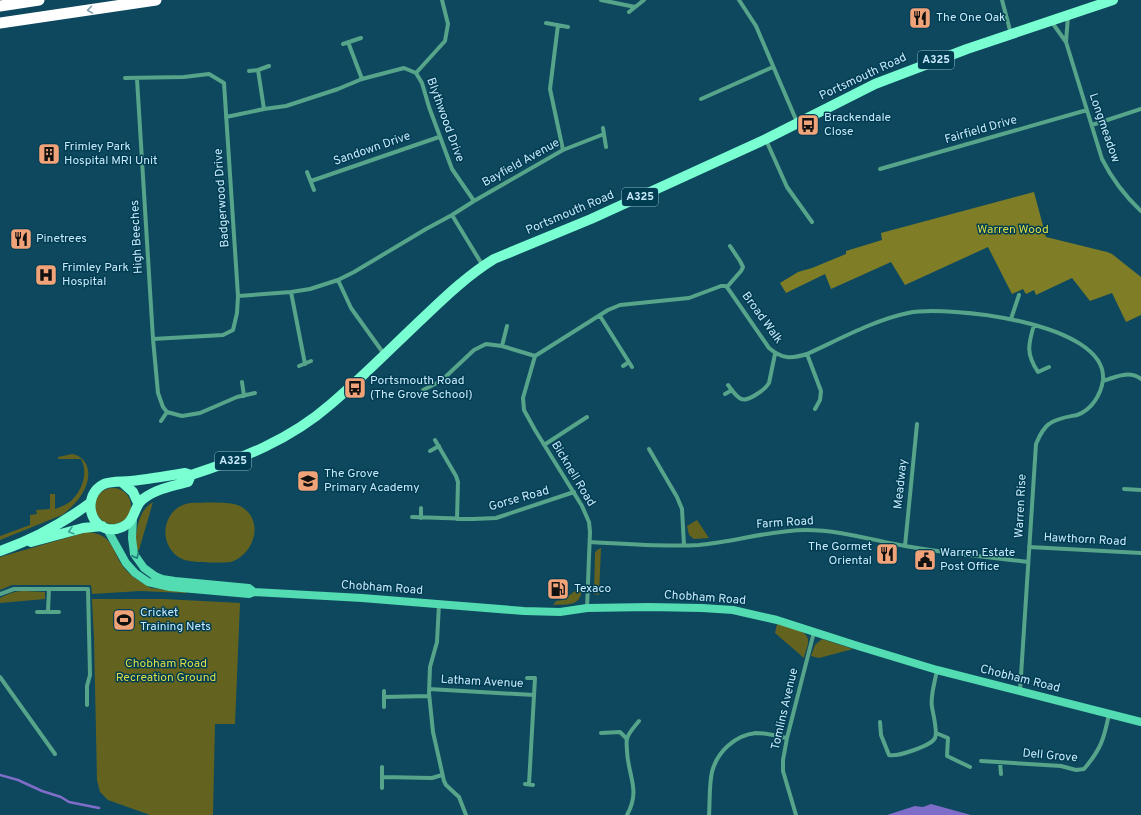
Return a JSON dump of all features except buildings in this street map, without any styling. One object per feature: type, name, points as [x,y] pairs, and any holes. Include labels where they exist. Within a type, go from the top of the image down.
[{"type":"highway","points":[[0,6],[39,0]]},
{"type":"highway","points":[[0,23],[156,0]]},
{"type":"main road","name":"Portsmouth Road","points":[[191,475],[233,461],[274,443],[294,431],[330,405],[452,291],[494,259],[591,219],[766,139],[875,84],[922,65],[1114,0]]},
{"type":"main road","name":"A325","points":[[122,482],[148,480],[185,473],[191,475],[188,482],[155,491],[138,503]]},
{"type":"main road","points":[[0,551],[17,545],[83,528],[117,529],[133,518],[138,503],[128,486],[122,482],[109,482],[102,485],[97,490],[90,502],[62,522],[17,545]]},
{"type":"main road","points":[[90,502],[92,516],[97,523],[104,528]]},
{"type":"main road","name":"Chobham Road","points":[[133,518],[132,538],[134,554],[144,568],[155,576],[162,579],[175,581],[249,588],[254,592]]},
{"type":"main road","name":"Chobham Road","points":[[104,528],[131,569],[144,580],[153,584],[186,589],[248,594],[254,592],[362,598],[550,612],[587,608],[664,607],[723,609],[765,616],[937,670],[1141,722]]},
{"type":"street","points":[[416,73],[445,41],[448,24],[442,0]]},
{"type":"street","points":[[602,0],[635,7]]},
{"type":"street","points":[[629,12],[644,0]]},
{"type":"street","points":[[739,0],[756,26],[797,123]]},
{"type":"street","points":[[1002,0],[1011,34]]},
{"type":"street","points":[[1066,42],[1068,16]]},
{"type":"street","points":[[1051,21],[1066,42]]},
{"type":"street","points":[[546,23],[568,27]]},
{"type":"street","points":[[558,25],[550,89],[564,150]]},
{"type":"street","points":[[362,38],[345,43],[362,79]]},
{"type":"street","name":"Longmeadow","points":[[1066,42],[1102,159],[1110,174],[1130,200],[1141,211]]},
{"type":"street","points":[[249,71],[258,70],[269,66]]},
{"type":"street","points":[[701,99],[773,67]]},
{"type":"street","name":"Blythwood Drive","points":[[226,117],[286,106],[338,89],[362,79],[404,68],[416,73],[422,83],[439,136],[452,169],[474,201]]},
{"type":"street","points":[[258,70],[264,109]]},
{"type":"street","name":"Badgerwood Drive","points":[[125,78],[137,79],[184,77],[209,74],[224,83],[238,296],[234,330],[223,335],[153,339]]},
{"type":"street","name":"High Beeches","points":[[137,79],[153,339],[158,394],[163,407],[167,412]]},
{"type":"street","name":"Fairfield Drive","points":[[880,169],[1087,110]]},
{"type":"street","points":[[1092,125],[1141,110]]},
{"type":"street","points":[[602,128],[606,147]]},
{"type":"street","name":"Bayfield Avenue","points":[[238,296],[292,292],[310,289],[338,280],[452,216],[474,201],[564,150],[604,134]]},
{"type":"street","name":"Sandown Drive","points":[[311,181],[439,136]]},
{"type":"street","points":[[766,139],[787,187],[812,222]]},
{"type":"street","points":[[307,172],[314,190]]},
{"type":"street","points":[[452,216],[483,266]]},
{"type":"street","points":[[423,390],[441,381],[478,348],[486,344],[502,346],[535,356],[620,304],[689,298],[721,286],[727,287],[743,267],[730,246]]},
{"type":"street","points":[[338,280],[351,308],[384,354]]},
{"type":"street","name":"Broad Walk","points":[[727,287],[769,348],[776,354],[793,358],[807,354]]},
{"type":"street","points":[[292,292],[305,364]]},
{"type":"street","points":[[1011,319],[1019,295]]},
{"type":"street","points":[[815,409],[820,400],[821,391],[807,354],[881,321],[910,312],[967,312],[1011,319],[1034,325],[1067,337],[1085,348],[1093,355],[1100,366],[1103,381],[1118,376],[1130,375],[1137,376],[1141,379]]},
{"type":"street","points":[[600,316],[632,367]]},
{"type":"street","points":[[1034,325],[1028,348],[1032,362],[1038,372],[1049,367]]},
{"type":"street","points":[[502,346],[507,326]]},
{"type":"street","points":[[728,385],[738,398],[743,400],[750,399],[770,384],[776,354]]},
{"type":"street","name":"Bicknell Road","points":[[535,356],[523,398],[523,406],[526,416],[574,492],[589,522],[590,542],[587,608]]},
{"type":"street","points":[[299,366],[311,361]]},
{"type":"street","points":[[623,366],[629,362]]},
{"type":"street","points":[[426,378],[431,385]]},
{"type":"street","name":"Warren Rise","points":[[1020,691],[1035,449],[1039,435],[1049,424],[1086,410],[1097,399],[1103,381]]},
{"type":"street","points":[[242,382],[244,396]]},
{"type":"street","points":[[725,394],[732,390]]},
{"type":"street","points":[[161,421],[167,412],[182,416],[200,413],[237,397],[255,393]]},
{"type":"street","points":[[544,445],[587,417]]},
{"type":"street","name":"Meadway","points":[[905,546],[917,424]]},
{"type":"street","points":[[435,440],[458,482],[457,519]]},
{"type":"street","points":[[430,451],[439,446]]},
{"type":"street","points":[[649,449],[677,497],[682,510],[684,545]]},
{"type":"street","points":[[1124,489],[1141,490]]},
{"type":"street","name":"Gorse Road","points":[[412,517],[457,519],[496,518],[574,492]]},
{"type":"street","points":[[421,508],[421,518]]},
{"type":"street","name":"Farm Road","points":[[590,542],[684,545],[712,543],[767,534],[806,530],[858,536],[905,546],[1028,562]]},
{"type":"street","name":"Hawthorn Road","points":[[1029,547],[1141,553]]},
{"type":"street","points":[[0,594],[12,589],[88,589],[90,675],[87,704]]},
{"type":"street","points":[[48,612],[49,589]]},
{"type":"street","points":[[439,604],[437,642],[430,667],[429,696],[433,732],[442,775],[446,785],[459,797],[466,815]]},
{"type":"street","points":[[37,612],[59,612]]},
{"type":"street","name":"Tomlins Avenue","points":[[796,815],[783,771],[783,760],[787,738],[814,632]]},
{"type":"street","points":[[880,722],[881,735],[889,755],[894,756],[931,742],[935,738],[936,733],[932,705],[937,670]]},
{"type":"street","points":[[0,677],[55,754]]},
{"type":"street","name":"Latham Avenue","points":[[527,678],[535,678],[529,784]]},
{"type":"street","name":"Latham Avenue","points":[[429,689],[534,695]]},
{"type":"street","points":[[384,692],[384,707]]},
{"type":"street","points":[[384,697],[429,696]]},
{"type":"street","name":"Dell Grove","points":[[981,761],[1061,766],[1076,770],[1084,769],[1095,756],[1102,742],[1110,714]]},
{"type":"street","points":[[627,815],[632,805],[634,796],[627,755],[627,739],[639,721]]},
{"type":"street","points":[[601,733],[620,732],[627,739]]},
{"type":"street","points":[[709,815],[712,771],[718,756],[724,750],[739,739],[755,733],[770,734],[787,738]]},
{"type":"street","points":[[936,733],[948,738],[947,756],[970,767]]},
{"type":"street","points":[[1000,763],[1001,774]]},
{"type":"street","points":[[382,767],[382,788]]},
{"type":"street","points":[[382,777],[432,778],[442,775]]},
{"type":"green space","name":"Warren Wood","points":[[1034,192],[1046,237],[1112,254],[1141,277],[1141,315],[1126,322],[1112,293],[1090,301],[1072,278],[1036,295],[1034,290],[1026,294],[1023,289],[1012,294],[988,247],[905,285],[891,262],[831,289],[825,274],[786,293],[780,283],[798,272],[846,254],[846,251],[882,240],[881,233]]},
{"type":"green space","points":[[72,454],[83,460],[88,471],[88,479],[83,493],[73,505],[62,515],[0,540],[0,536],[30,525],[30,515],[37,514],[36,510],[50,509],[50,494],[55,494],[55,509],[68,503],[76,496],[82,486],[84,475],[81,459],[58,459],[58,457]]},
{"type":"green space","points":[[116,488],[126,493],[130,499],[130,513],[126,519],[120,523],[110,524],[100,519],[96,513],[95,503],[100,493],[106,489]]},
{"type":"green space","points":[[153,502],[139,550],[135,551],[140,517],[147,506]]},
{"type":"green space","points":[[190,503],[229,503],[240,506],[248,512],[253,519],[254,536],[246,552],[231,562],[220,563],[186,560],[174,553],[168,545],[166,537],[168,519],[173,512],[181,506]]},
{"type":"green space","points":[[697,520],[709,538],[694,539],[689,535],[687,526]]},
{"type":"green space","points":[[87,532],[96,533],[108,540],[120,563],[134,577],[144,584],[151,588],[186,593],[140,591],[92,594],[91,585],[12,585],[0,590],[0,557]]},
{"type":"green space","points":[[601,548],[599,595],[594,594],[595,553]]},
{"type":"green space","points":[[582,586],[580,598],[574,603],[553,605],[556,601],[563,600]]},
{"type":"green space","points":[[24,591],[45,592],[45,599],[0,603],[0,598],[8,594]]},
{"type":"green space","name":"Chobham Road Recreation Ground","points":[[92,599],[164,599],[240,603],[235,724],[215,724],[213,815],[150,815],[108,800],[100,792],[97,780]]},
{"type":"green space","points":[[777,624],[790,627],[804,633],[808,639],[808,644],[804,658],[775,633]]},
{"type":"green space","points":[[822,639],[853,649],[819,658],[811,656],[815,645]]},
{"type":"shaded area","points":[[931,804],[971,815],[887,815],[915,806],[923,807]]},
{"type":"waterway","points":[[0,775],[18,780],[42,791],[61,797],[69,802],[99,808]]},
{"type":"place","name":"The One Oak","points":[[920,18]]},
{"type":"place","name":"Brackendale Close","points":[[808,125]]},
{"type":"place","name":"Frimley Park Hospital MRI Unit","points":[[49,154]]},
{"type":"place","name":"Pinetrees","points":[[21,239]]},
{"type":"place","name":"Frimley Park Hospital","points":[[46,275]]},
{"type":"place","name":"Portsmouth Road (The Grove School)","points":[[355,388]]},
{"type":"place","name":"The Grove Primary Academy","points":[[308,481]]},
{"type":"place","name":"The Gormet Oriental","points":[[887,554]]},
{"type":"place","name":"Warren Estate Post Office","points":[[925,560]]},
{"type":"place","name":"Texaco","points":[[558,589]]},
{"type":"place","name":"Cricket Training Nets","points":[[124,620]]}]
